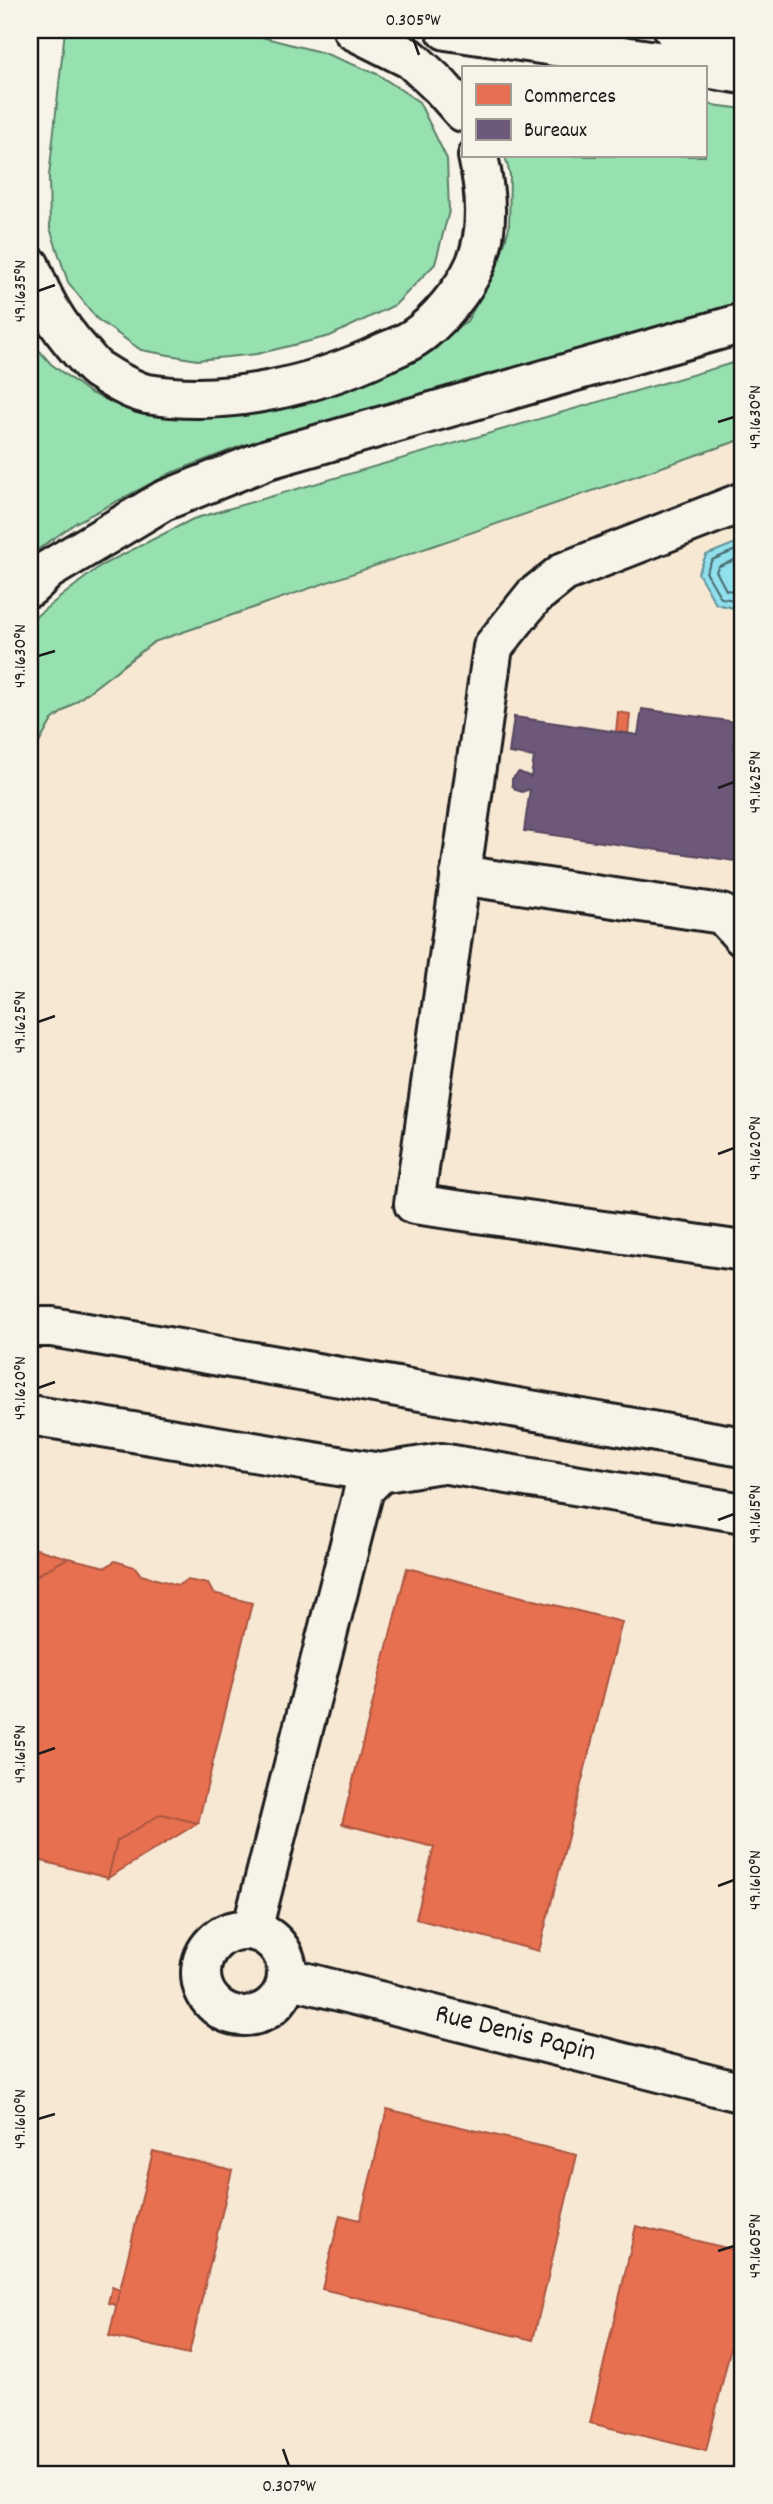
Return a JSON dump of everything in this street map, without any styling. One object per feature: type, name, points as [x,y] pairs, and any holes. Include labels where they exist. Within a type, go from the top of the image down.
[{"type":"main road","points":[[353,30],[411,59],[462,111]]},
{"type":"main road","points":[[446,30],[690,66]]},
{"type":"main road","points":[[674,30],[743,40]]},
{"type":"main road","points":[[706,68],[743,74]]},
{"type":"main road","points":[[30,266],[44,303],[71,341],[97,370],[145,394],[197,398],[245,394],[310,382],[360,364],[415,338],[447,308],[475,266],[485,232],[485,187],[478,158]]},
{"type":"main road","points":[[30,587],[48,570],[163,501],[268,460],[743,323]]},
{"type":"main road","points":[[743,502],[564,572],[534,596],[514,617],[493,647],[414,1204],[743,1251]]},
{"type":"main road","points":[[460,875],[722,914],[743,937]]},
{"type":"main road","points":[[30,1327],[52,1327],[743,1447]]},
{"type":"main road","points":[[30,1415],[380,1473],[441,1463],[743,1513]]},
{"type":"main road","points":[[252,1930],[364,1489],[380,1473]]},
{"type":"main road","points":[[234,1930],[252,1930],[267,1936],[279,1947],[286,1962],[288,1978],[282,1994],[272,2006],[257,2014],[241,2016],[224,2012],[211,2001],[203,1987],[201,1969],[206,1951],[218,1938],[234,1930]]},
{"type":"main road","name":"Rue Denis Papin","points":[[288,1978],[743,2093]]},
{"type":"shaded area","points":[[743,439],[743,2474],[30,2474],[30,759],[52,720],[154,642]]},
{"type":"green space","points":[[65,30],[234,30],[324,53],[377,74],[419,102],[447,159],[449,211],[435,264],[395,305],[330,336],[257,354],[197,360],[141,350],[97,319],[68,282],[50,228],[49,176]]},
{"type":"green space","points":[[706,104],[743,109],[743,301],[241,446],[171,473],[77,522],[30,555],[30,340],[51,364],[90,393],[138,411],[307,397],[376,378],[430,350],[467,321],[495,273],[509,228],[510,175],[506,158],[706,158]]},
{"type":"green space","points":[[743,360],[743,439],[154,642],[52,720],[30,759],[30,621],[100,566],[193,519]]},
{"type":"water","points":[[743,540],[743,607],[738,609],[716,604],[698,573],[706,555]]},
{"type":"building: Commerces","points":[[618,712],[630,714],[628,734],[616,732]]},
{"type":"building: Commerces","points":[[33,1548],[68,1558],[30,1579],[30,1550]]},
{"type":"building: Commerces","points":[[68,1558],[106,1567],[115,1561],[135,1567],[141,1575],[178,1585],[187,1580],[208,1584],[213,1593],[252,1603],[198,1823],[161,1814],[117,1841],[108,1878],[30,1858],[30,1579]]},
{"type":"building: Commerces","points":[[407,1568],[622,1622],[539,1951],[416,1919],[434,1847],[342,1824]]},
{"type":"building: Commerces","points":[[161,1814],[198,1823],[108,1878],[117,1841]]},
{"type":"building: Commerces","points":[[387,2109],[577,2155],[533,2340],[322,2289],[340,2215],[360,2220]]},
{"type":"building: Commerces","points":[[153,2151],[232,2170],[189,2354],[109,2336]]},
{"type":"building: Commerces","points":[[636,2226],[743,2252],[743,2296],[706,2451],[590,2423]]},
{"type":"building: Commerces","points":[[112,2287],[120,2290],[116,2305],[108,2303]]},
{"type":"building: Bureaux","points":[[642,709],[737,722],[733,749],[743,750],[743,862],[524,831],[530,789],[522,792],[516,790],[512,779],[519,772],[531,777],[534,757],[509,753],[514,717],[638,735]]}]
